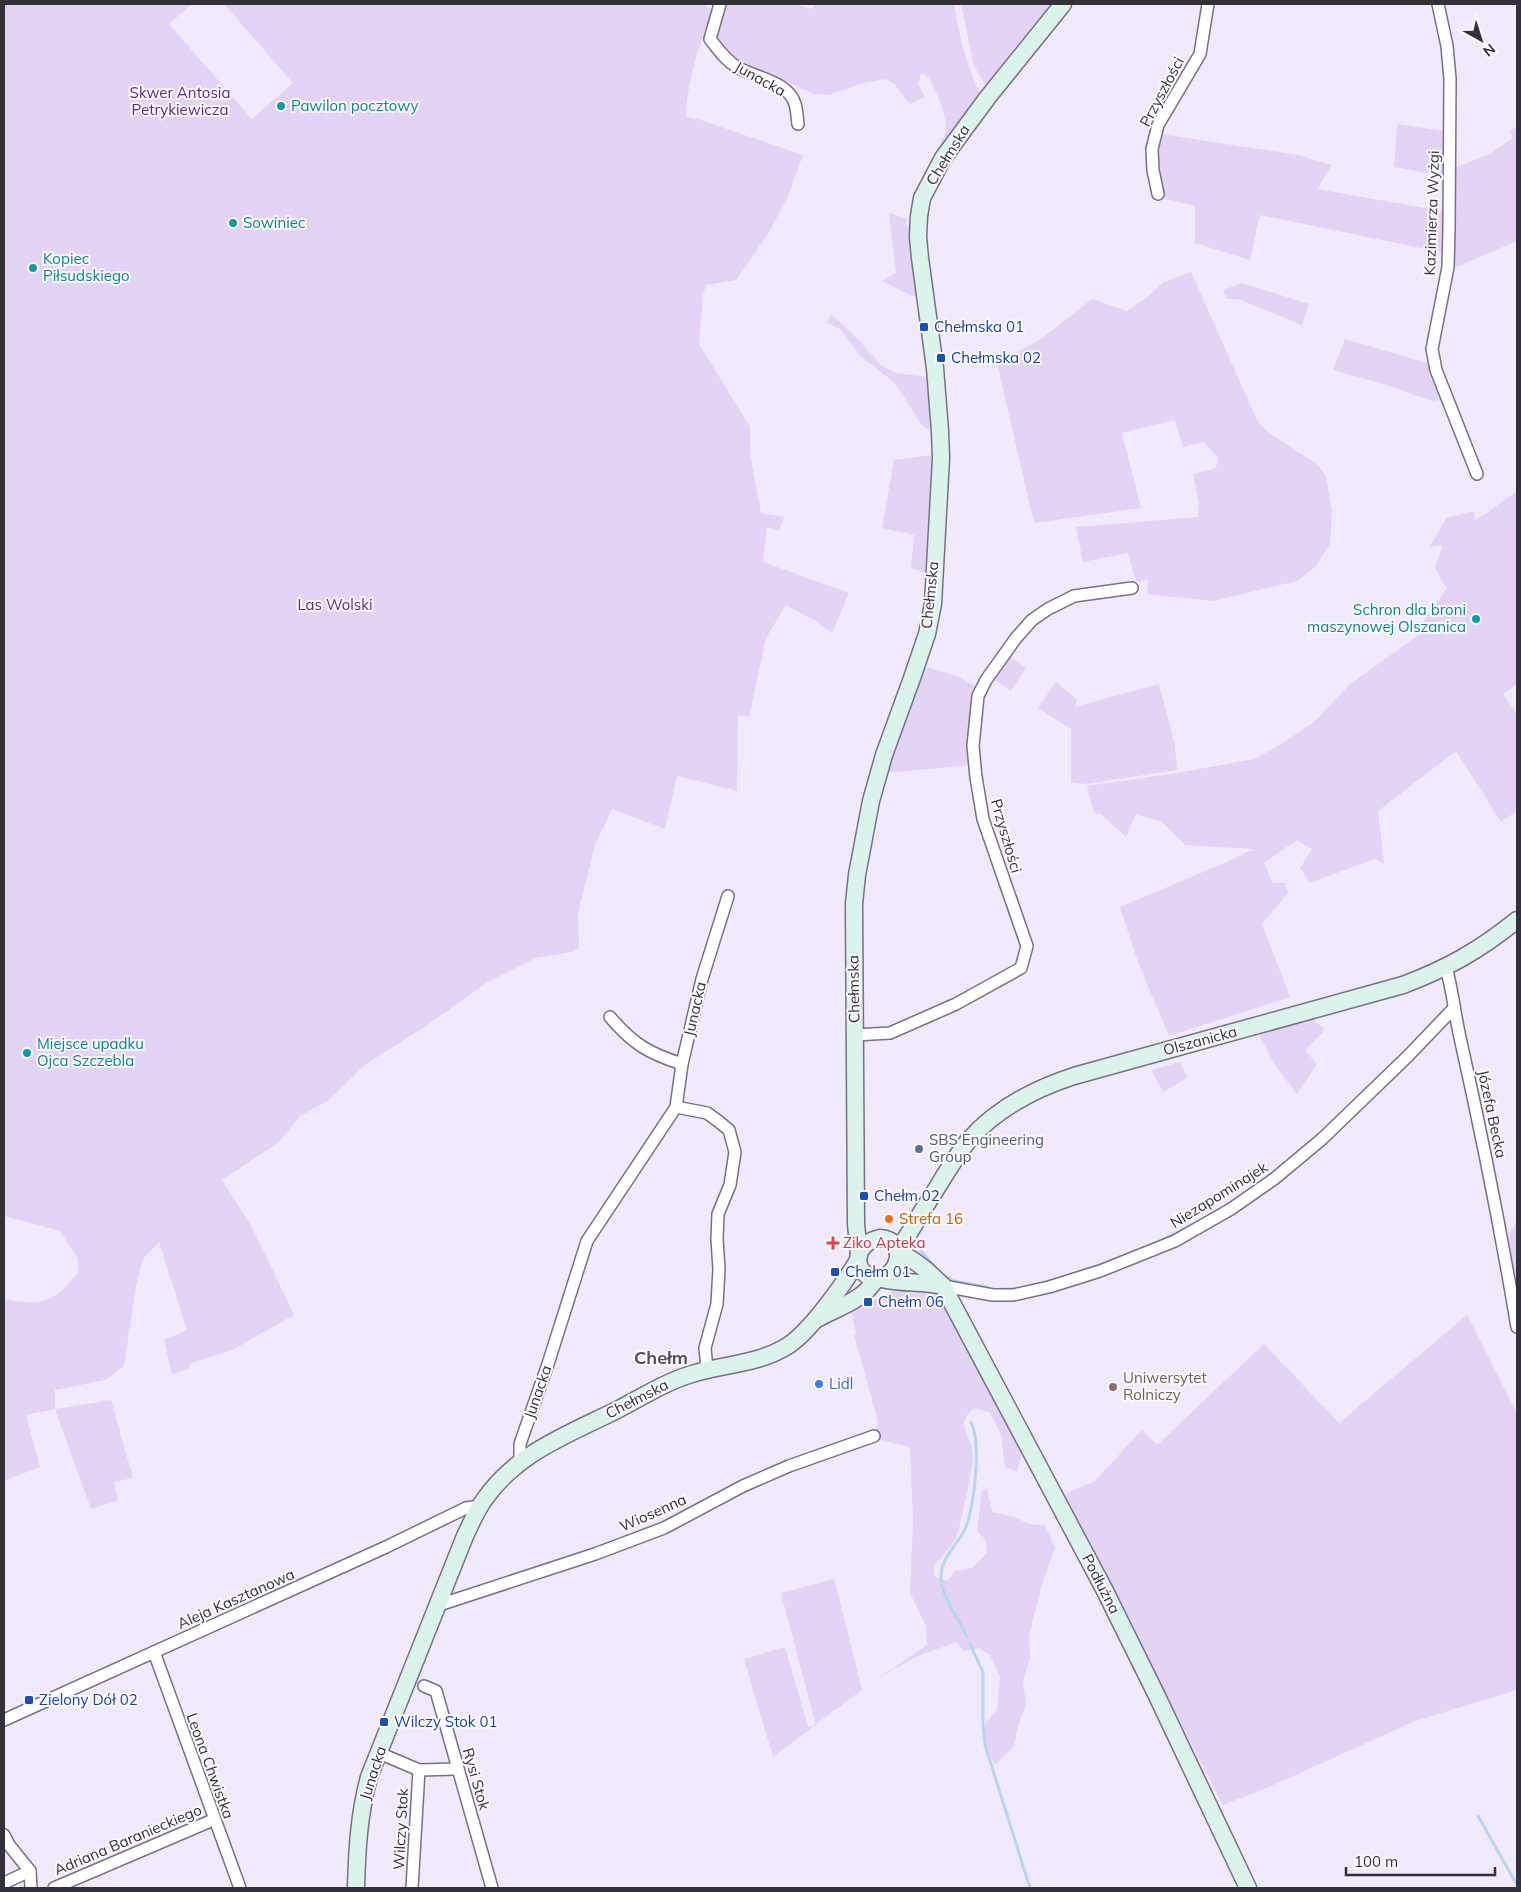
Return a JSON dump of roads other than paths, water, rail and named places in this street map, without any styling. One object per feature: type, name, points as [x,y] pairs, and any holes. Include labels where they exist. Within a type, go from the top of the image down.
[{"type":"street","name":"Junacka","points":[[720,4],[710,39],[725,59],[737,68],[782,88],[792,97],[798,124]]},
{"type":"street","name":"Chełmska","points":[[520,1462],[545,1445],[670,1382],[707,1370],[752,1361],[779,1350],[792,1342],[811,1323],[845,1282],[858,1257],[856,1224],[854,904],[861,849],[871,801],[884,755],[927,634],[933,604],[941,440],[935,368],[918,237],[918,219],[922,198],[955,140],[1063,4]]},
{"type":"street","name":"Przyszłości","points":[[1158,194],[1153,170],[1152,149],[1158,125],[1200,54],[1208,4]]},
{"type":"street","name":"Kazimierza Wyżgi","points":[[1438,4],[1447,46],[1450,79],[1449,229],[1448,268],[1432,349],[1436,370],[1477,474]]},
{"type":"street","name":"Przyszłości","points":[[855,1035],[890,1033],[956,1004],[1022,968],[1027,946],[983,818],[976,777],[974,736],[978,696],[986,680],[1016,638],[1032,620],[1048,609],[1074,596],[1132,588]]},
{"type":"street","name":"Junacka","points":[[356,1888],[358,1840],[369,1777],[465,1536],[480,1506],[492,1489],[520,1462],[520,1444],[548,1364],[587,1241],[676,1107],[682,1064],[704,969],[728,896]]},
{"type":"street","name":"Olszanicka","points":[[890,1245],[920,1213],[968,1141],[997,1114],[1035,1091],[1074,1076],[1412,981],[1446,967],[1474,952],[1517,920]]},
{"type":"street","name":"Józefa Becka","points":[[1446,967],[1494,1198],[1517,1327]]},
{"type":"street","name":"Niezapominajek","points":[[943,1286],[993,1295],[1014,1295],[1049,1287],[1100,1271],[1175,1241],[1231,1209],[1274,1179],[1327,1134],[1408,1056],[1454,1008]]},
{"type":"street","points":[[610,1018],[621,1030],[650,1053],[682,1064]]},
{"type":"street","points":[[676,1107],[707,1113],[718,1121],[729,1130],[735,1152],[730,1185],[718,1214],[719,1269],[717,1304],[705,1348],[707,1370]]},
{"type":"street","points":[[856,1224],[867,1237],[890,1245],[898,1262],[888,1276],[878,1280]]},
{"type":"street","points":[[890,1245],[867,1242],[858,1257],[860,1270],[864,1274],[878,1280],[943,1286]]},
{"type":"street","name":"Podłużna","points":[[890,1245],[922,1266],[943,1286],[1104,1589],[1248,1888]]},
{"type":"street","name":"Chełmska","points":[[811,1323],[862,1294],[878,1280]]},
{"type":"street","name":"Wiosenna","points":[[439,1605],[595,1554],[664,1528],[743,1486],[789,1466],[874,1436]]},
{"type":"street","name":"Aleja Kasztanowa","points":[[4,1720],[377,1551],[466,1508],[480,1506]]},
{"type":"street","name":"Leona Chwistka","points":[[154,1652],[213,1820],[240,1888]]},
{"type":"street","name":"Rysi Stok","points":[[424,1686],[436,1691],[492,1888]]},
{"type":"street","points":[[379,1753],[419,1770],[457,1769]]},
{"type":"street","name":"Wilczy Stok","points":[[412,1888],[419,1770]]},
{"type":"street","name":"Adriana Baranieckiego","points":[[54,1888],[213,1820]]},
{"type":"street","points":[[4,1835],[9,1845],[30,1871],[31,1888]]},
{"type":"street","points":[[4,1883],[30,1871]]},
{"type":"waterway","points":[[1162,1240],[1199,1221]]},
{"type":"waterway","points":[[914,1243],[935,1267]]},
{"type":"waterway","points":[[1040,1284],[1104,1264]]},
{"type":"waterway","points":[[942,1275],[954,1281],[987,1287]]},
{"type":"waterway","points":[[1002,1289],[1017,1289]]},
{"type":"waterway","points":[[967,1637],[947,1600],[942,1585],[941,1571],[949,1553],[964,1531],[971,1508],[976,1460],[976,1445],[971,1422]]},
{"type":"waterway","points":[[970,1644],[983,1672],[985,1745],[1030,1888]]},
{"type":"waterway","points":[[1478,1816],[1517,1885]]},
{"type":"place","name":"Pawilon pocztowy","points":[[281,106]]},
{"type":"place","name":"Sowiniec","points":[[233,223]]},
{"type":"place","name":"Kopiec Piłsudskiego","points":[[33,268]]},
{"type":"place","name":"Chełmska 01","points":[[924,327]]},
{"type":"place","name":"Chełmska 02","points":[[941,358]]},
{"type":"place","name":"Schron dla broni maszynowej Olszanica","points":[[1476,619]]},
{"type":"place","name":"Miejsce upadku Ojca Szczebla","points":[[27,1053]]},
{"type":"place","name":"SBS Engineering Group","points":[[919,1149]]},
{"type":"place","name":"Chełm 02","points":[[864,1196]]},
{"type":"place","name":"Strefa 16","points":[[889,1219]]},
{"type":"place","name":"Ziko Apteka","points":[[833,1243]]},
{"type":"place","name":"Chełm 01","points":[[835,1272]]},
{"type":"place","name":"Chełm 06","points":[[868,1302]]},
{"type":"place","name":"Lidl","points":[[819,1384]]},
{"type":"place","name":"Uniwersytet Rolniczy","points":[[1113,1387]]},
{"type":"place","name":"Zielony Dół 02","points":[[29,1700]]},
{"type":"place","name":"Wilczy Stok 01","points":[[384,1722]]},
{"type":"district","name":"Chełm","points":[[661,1358]]},
{"type":"park label","name":"Skwer Antosia Petrykiewicza","points":[[180,102]]},
{"type":"park label","name":"Las Wolski","points":[[335,605]]}]
